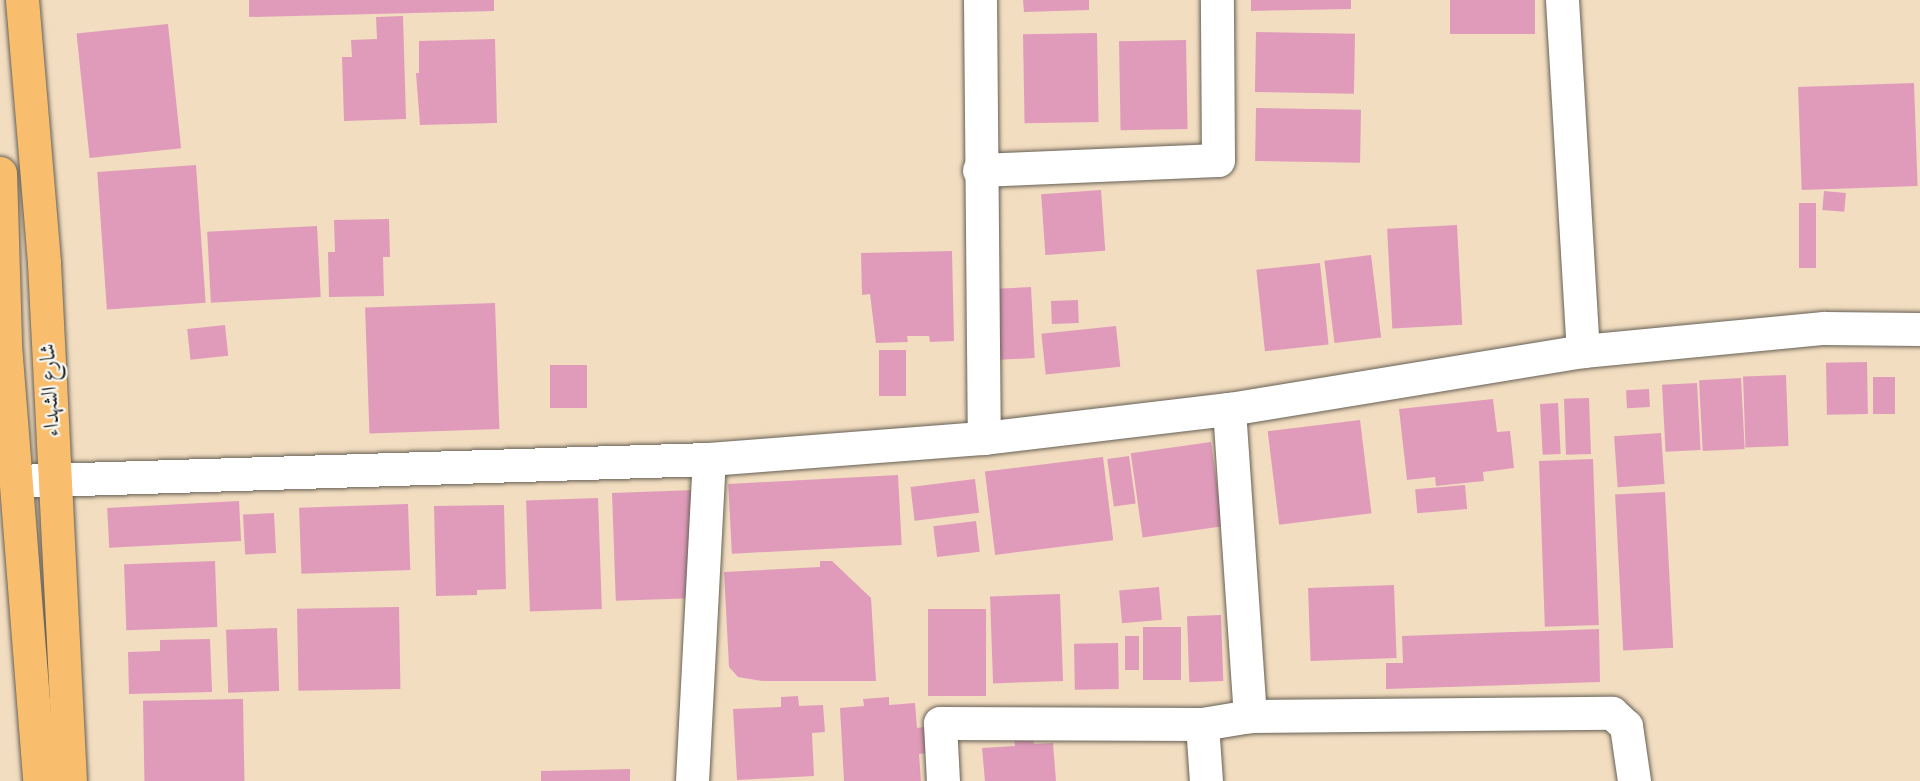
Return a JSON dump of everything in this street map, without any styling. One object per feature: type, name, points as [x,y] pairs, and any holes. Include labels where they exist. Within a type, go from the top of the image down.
[{"type":"main road","name":"شارع الشهداء","points":[[22,0],[56,480],[70,781]]},
{"type":"main road","name":"شارع الشهداء","points":[[0,173],[5,345],[39,781]]},
{"type":"street","points":[[980,0],[979,170],[984,438]]},
{"type":"street","points":[[979,170],[1218,160],[1217,0]]},
{"type":"street","points":[[1562,0],[1583,351]]},
{"type":"street","points":[[16,481],[709,459],[984,438],[1229,409],[1583,351],[1824,328],[1920,329]]},
{"type":"street","points":[[1229,409],[1250,716]]},
{"type":"street","points":[[692,781],[709,459]]},
{"type":"street","points":[[943,781],[940,723],[1202,723],[1250,716],[1612,713],[1626,726],[1634,781]]},
{"type":"street","points":[[1202,723],[1206,781]]},
{"type":"building","points":[[249,0],[494,0],[494,11],[249,17]]},
{"type":"building","points":[[1023,0],[1089,0],[1089,10],[1024,12]]},
{"type":"building","points":[[1251,0],[1351,0],[1351,9],[1251,11]]},
{"type":"building","points":[[1450,0],[1535,0],[1535,34],[1450,34]]},
{"type":"building","points":[[403,16],[406,119],[344,121],[342,57],[352,57],[351,40],[377,39],[376,17]]},
{"type":"building","points":[[168,24],[181,148],[90,158],[77,34]]},
{"type":"building","points":[[1256,32],[1355,34],[1354,94],[1255,92]]},
{"type":"building","points":[[1097,33],[1099,122],[1025,123],[1023,34]]},
{"type":"building","points":[[495,39],[497,123],[420,125],[416,73],[419,73],[419,41]]},
{"type":"building","points":[[1186,40],[1188,129],[1121,130],[1119,41]]},
{"type":"building","points":[[1914,83],[1918,186],[1802,190],[1798,87]]},
{"type":"building","points":[[1256,108],[1361,110],[1360,163],[1255,161]]},
{"type":"building","points":[[196,165],[206,303],[107,310],[97,172]]},
{"type":"building","points":[[1101,190],[1105,251],[1045,255],[1041,194]]},
{"type":"building","points":[[1824,191],[1846,193],[1844,212],[1822,210]]},
{"type":"building","points":[[1799,203],[1816,203],[1816,268],[1799,268]]},
{"type":"building","points":[[389,219],[390,257],[383,257],[384,296],[329,297],[328,252],[335,252],[334,220]]},
{"type":"building","points":[[1457,225],[1462,325],[1392,329],[1387,229]]},
{"type":"building","points":[[317,226],[321,297],[211,303],[207,232]]},
{"type":"building","points":[[952,251],[954,341],[930,342],[929,336],[907,336],[908,342],[876,343],[870,294],[862,295],[861,253]]},
{"type":"building","points":[[1371,255],[1381,337],[1334,343],[1324,261]]},
{"type":"building","points":[[1320,263],[1329,345],[1265,351],[1256,270]]},
{"type":"building","points":[[1031,287],[1035,358],[1000,360],[996,289]]},
{"type":"building","points":[[1078,300],[1079,323],[1052,324],[1051,301]]},
{"type":"building","points":[[495,303],[499,429],[369,433],[365,308]]},
{"type":"building","points":[[225,325],[228,356],[190,360],[187,329]]},
{"type":"building","points":[[1116,326],[1120,367],[1046,375],[1041,334]]},
{"type":"building","points":[[879,350],[906,350],[906,396],[879,396]]},
{"type":"building","points":[[1867,362],[1868,414],[1827,415],[1826,363]]},
{"type":"building","points":[[550,365],[587,365],[587,408],[550,408]]},
{"type":"building","points":[[1786,375],[1788,446],[1746,447],[1743,377]]},
{"type":"building","points":[[1873,377],[1895,377],[1895,414],[1873,414]]},
{"type":"building","points":[[1741,378],[1745,449],[1703,451],[1699,380]]},
{"type":"building","points":[[1697,383],[1701,450],[1666,452],[1662,385]]},
{"type":"building","points":[[1649,389],[1650,407],[1627,408],[1626,390]]},
{"type":"building","points":[[1589,398],[1591,454],[1566,455],[1564,399]]},
{"type":"building","points":[[1493,399],[1497,432],[1510,431],[1514,468],[1483,472],[1484,481],[1436,486],[1435,477],[1407,480],[1399,409]]},
{"type":"building","points":[[1558,403],[1561,454],[1543,455],[1540,404]]},
{"type":"building","points":[[1360,420],[1371,513],[1279,525],[1268,431]]},
{"type":"building","points":[[1661,433],[1665,484],[1618,487],[1614,436]]},
{"type":"building","points":[[1211,442],[1223,526],[1143,537],[1131,453]]},
{"type":"building","points":[[1129,456],[1136,504],[1114,507],[1107,459]]},
{"type":"building","points":[[1103,457],[1113,540],[995,555],[985,472]]},
{"type":"building","points":[[1593,459],[1599,625],[1545,627],[1539,461]]},
{"type":"building","points":[[898,475],[902,545],[732,554],[728,484]]},
{"type":"building","points":[[975,479],[979,513],[915,521],[910,487]]},
{"type":"building","points":[[1465,485],[1467,509],[1417,513],[1415,489]]},
{"type":"building","points":[[695,490],[699,598],[616,601],[612,493]]},
{"type":"building","points":[[1665,492],[1673,648],[1623,650],[1615,495]]},
{"type":"building","points":[[598,498],[602,609],[530,611],[526,501]]},
{"type":"building","points":[[239,501],[241,541],[109,548],[107,508]]},
{"type":"building","points":[[408,504],[410,570],[301,574],[299,508]]},
{"type":"building","points":[[504,505],[506,589],[477,590],[477,595],[436,596],[434,506]]},
{"type":"building","points":[[274,513],[276,553],[245,555],[243,515]]},
{"type":"building","points":[[976,521],[980,552],[937,557],[933,526]]},
{"type":"building","points":[[215,561],[217,627],[126,630],[124,564]]},
{"type":"building","points":[[820,561],[832,561],[871,598],[876,681],[762,681],[738,677],[729,667],[724,572],[820,567]]},
{"type":"building","points":[[1394,585],[1397,658],[1311,661],[1308,588]]},
{"type":"building","points":[[1159,587],[1162,620],[1122,623],[1119,590]]},
{"type":"building","points":[[1060,594],[1063,681],[993,683],[990,596]]},
{"type":"building","points":[[399,607],[400,689],[298,691],[297,609]]},
{"type":"building","points":[[928,609],[986,609],[986,696],[928,696]]},
{"type":"building","points":[[1221,615],[1223,681],[1189,682],[1187,616]]},
{"type":"building","points":[[1143,627],[1181,627],[1181,680],[1143,680]]},
{"type":"building","points":[[277,628],[279,691],[228,693],[226,630]]},
{"type":"building","points":[[1599,629],[1600,682],[1386,689],[1386,663],[1403,663],[1402,636]]},
{"type":"building","points":[[1125,636],[1139,636],[1139,670],[1125,670]]},
{"type":"building","points":[[210,639],[212,692],[129,694],[128,652],[160,651],[160,640]]},
{"type":"building","points":[[1118,643],[1119,689],[1075,690],[1074,644]]},
{"type":"building","points":[[798,696],[799,706],[823,705],[825,732],[812,733],[814,776],[737,780],[733,709],[781,707],[781,697]]},
{"type":"building","points":[[889,697],[889,705],[915,703],[917,728],[924,727],[926,753],[919,754],[921,781],[844,781],[840,708],[864,706],[863,699]]},
{"type":"building","points":[[243,699],[244,781],[144,781],[143,701]]},
{"type":"building","points":[[1033,739],[1034,744],[1053,743],[1056,781],[985,781],[982,748],[1015,746],[1014,740]]},
{"type":"building","points":[[630,769],[630,781],[541,781],[541,771]]}]
